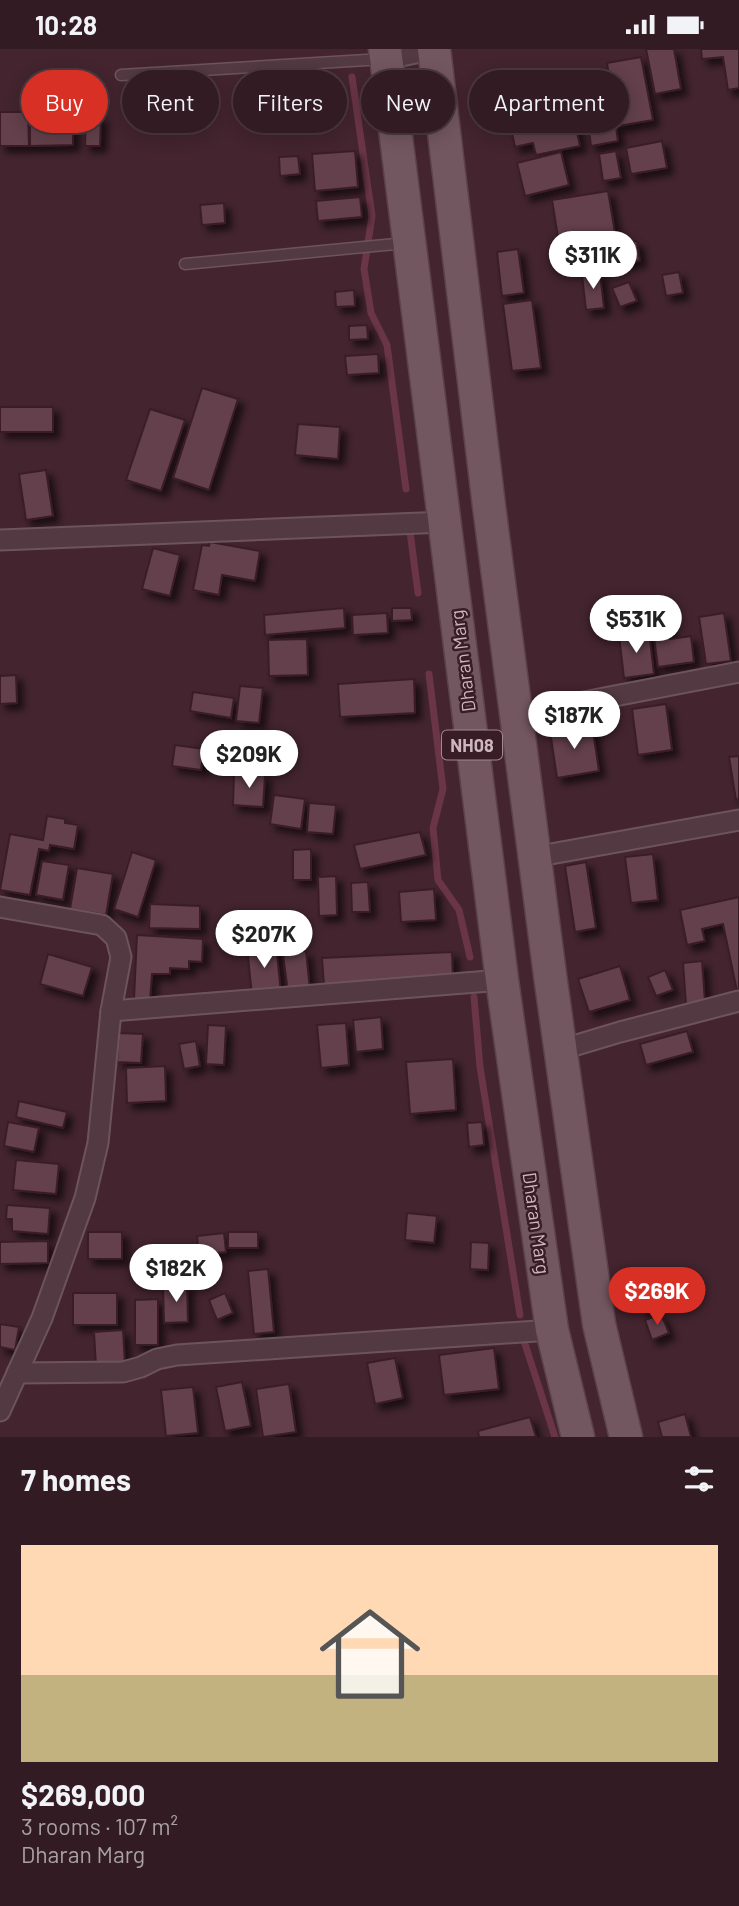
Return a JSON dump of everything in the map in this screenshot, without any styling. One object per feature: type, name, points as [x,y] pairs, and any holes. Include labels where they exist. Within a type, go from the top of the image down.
[{"type":"main road","name":"NH08","points":[[434,49],[560,1050],[599,1324],[626,1437]]},
{"type":"main road","name":"Dharan Marg","points":[[386,54],[502,980],[552,1330],[578,1437]]},
{"type":"street","points":[[386,54],[434,49]]},
{"type":"street","points":[[0,540],[446,522]]},
{"type":"street","points":[[516,715],[739,672]]},
{"type":"street","points":[[534,857],[739,820]]},
{"type":"street","points":[[0,907],[102,925],[116,938],[121,957],[111,1011],[98,1143],[85,1198],[42,1318],[0,1411]]},
{"type":"street","points":[[111,1011],[502,980]]},
{"type":"street","points":[[560,1050],[739,1001]]},
{"type":"street","points":[[17,1373],[123,1372],[157,1359],[177,1355],[552,1330]]},
{"type":"lane","points":[[121,75],[386,54]]},
{"type":"lane","points":[[185,264],[410,243]]},
{"type":"building","points":[[646,49],[674,49],[681,89],[655,94]]},
{"type":"building","points":[[701,49],[739,49],[739,88],[728,90],[723,57],[702,59]]},
{"type":"building","points":[[641,57],[653,120],[629,124],[629,70],[608,70],[607,63]]},
{"type":"building","points":[[0,112],[21,112],[21,133],[29,133],[29,146],[0,146]]},
{"type":"building","points":[[30,133],[73,133],[73,145],[30,146]]},
{"type":"building","points":[[85,133],[100,133],[100,146],[85,146]]},
{"type":"building","points":[[512,133],[577,133],[580,146],[536,155],[533,143],[515,147]]},
{"type":"building","points":[[589,133],[617,133],[618,141],[591,146]]},
{"type":"building","points":[[662,141],[667,168],[631,174],[626,148]]},
{"type":"building","points":[[355,151],[358,187],[315,191],[312,154]]},
{"type":"building","points":[[616,151],[621,178],[603,181],[599,154]]},
{"type":"building","points":[[561,152],[569,185],[525,196],[517,163]]},
{"type":"building","points":[[298,156],[300,174],[280,176],[279,157]]},
{"type":"building","points":[[608,191],[615,233],[559,243],[552,200]]},
{"type":"building","points":[[360,197],[362,217],[318,221],[316,201]]},
{"type":"building","points":[[224,203],[225,223],[202,225],[200,205]]},
{"type":"building","points":[[637,241],[640,261],[623,263],[620,243]]},
{"type":"building","points":[[518,249],[524,293],[502,296],[497,252]]},
{"type":"building","points":[[679,272],[683,293],[666,296],[662,275]]},
{"type":"building","points":[[600,273],[604,308],[586,310],[582,275]]},
{"type":"building","points":[[629,282],[637,301],[620,307],[612,288]]},
{"type":"building","points":[[354,290],[355,306],[336,307],[335,292]]},
{"type":"building","points":[[532,300],[541,368],[512,371],[503,304]]},
{"type":"building","points":[[367,325],[368,339],[349,340],[349,326]]},
{"type":"building","points":[[378,354],[379,373],[347,375],[345,356]]},
{"type":"building","points":[[202,388],[238,399],[209,490],[173,478]]},
{"type":"building","points":[[0,407],[53,407],[53,432],[0,432]]},
{"type":"building","points":[[150,409],[185,420],[161,491],[126,480]]},
{"type":"building","points":[[298,424],[340,427],[338,459],[295,455]]},
{"type":"building","points":[[46,470],[53,516],[26,520],[19,474]]},
{"type":"building","points":[[210,542],[260,551],[255,581],[222,575],[219,595],[193,590],[202,545],[209,546]]},
{"type":"building","points":[[153,548],[180,555],[170,596],[142,589]]},
{"type":"building","points":[[344,608],[345,628],[265,635],[264,615]]},
{"type":"building","points":[[392,608],[411,608],[412,620],[392,621]]},
{"type":"building","points":[[387,613],[388,633],[353,635],[352,615]]},
{"type":"building","points":[[724,613],[731,661],[706,664],[699,617]]},
{"type":"building","points":[[669,628],[670,639],[691,636],[694,662],[658,667],[653,630]]},
{"type":"building","points":[[649,632],[654,674],[624,678],[619,635]]},
{"type":"building","points":[[307,639],[308,675],[269,676],[268,640]]},
{"type":"building","points":[[16,675],[17,703],[0,704],[0,676]]},
{"type":"building","points":[[414,679],[415,713],[340,717],[338,684]]},
{"type":"building","points":[[240,686],[263,688],[259,723],[236,721]]},
{"type":"building","points":[[193,692],[234,698],[231,718],[190,711]]},
{"type":"building","points":[[666,704],[672,750],[638,755],[632,709]]},
{"type":"building","points":[[592,725],[599,771],[557,778],[550,731]]},
{"type":"building","points":[[175,745],[204,749],[201,770],[172,766]]},
{"type":"building","points":[[739,756],[739,799],[736,800],[729,757]]},
{"type":"building","points":[[234,774],[265,775],[263,807],[233,805]]},
{"type":"building","points":[[274,795],[305,799],[301,829],[270,824]]},
{"type":"building","points":[[309,803],[336,805],[333,834],[307,832]]},
{"type":"building","points":[[47,816],[65,819],[65,823],[78,825],[74,849],[50,845],[49,851],[39,849],[30,895],[0,890],[10,834],[43,840]]},
{"type":"building","points":[[420,832],[426,855],[360,869],[354,845]]},
{"type":"building","points":[[311,849],[311,880],[293,880],[293,850]]},
{"type":"building","points":[[132,852],[156,860],[138,917],[114,909]]},
{"type":"building","points":[[653,854],[658,900],[631,903],[625,857]]},
{"type":"building","points":[[42,861],[69,865],[63,900],[36,895]]},
{"type":"building","points":[[586,862],[596,928],[575,932],[565,866]]},
{"type":"building","points":[[77,868],[113,874],[106,915],[70,909]]},
{"type":"building","points":[[336,876],[337,915],[319,916],[318,877]]},
{"type":"building","points":[[368,882],[370,912],[352,912],[351,883]]},
{"type":"building","points":[[434,889],[436,920],[401,922],[399,892]]},
{"type":"building","points":[[739,897],[737,991],[723,924],[702,929],[705,941],[687,945],[680,910]]},
{"type":"building","points":[[150,904],[200,906],[200,929],[149,928]]},
{"type":"building","points":[[137,935],[203,939],[202,962],[189,961],[189,969],[170,968],[170,974],[152,974],[150,1000],[134,999]]},
{"type":"building","points":[[276,944],[281,994],[252,996],[247,947]]},
{"type":"building","points":[[306,951],[310,990],[288,993],[283,954]]},
{"type":"building","points":[[452,952],[453,979],[324,986],[322,958]]},
{"type":"building","points":[[48,954],[92,967],[83,996],[40,984]]},
{"type":"building","points":[[702,961],[705,1002],[686,1004],[683,963]]},
{"type":"building","points":[[620,966],[630,1000],[589,1012],[578,979]]},
{"type":"building","points":[[665,970],[673,990],[656,996],[648,977]]},
{"type":"building","points":[[381,1017],[383,1049],[356,1052],[353,1020]]},
{"type":"building","points":[[346,1023],[349,1065],[321,1068],[317,1025]]},
{"type":"building","points":[[208,1025],[226,1026],[224,1065],[206,1064]]},
{"type":"building","points":[[687,1031],[693,1052],[646,1065],[640,1044]]},
{"type":"building","points":[[119,1033],[143,1034],[141,1063],[117,1062]]},
{"type":"building","points":[[196,1041],[200,1066],[184,1069],[179,1044]]},
{"type":"building","points":[[453,1059],[456,1110],[410,1114],[406,1062]]},
{"type":"building","points":[[165,1066],[166,1101],[127,1103],[126,1068]]},
{"type":"building","points":[[19,1101],[67,1112],[63,1128],[16,1117]]},
{"type":"building","points":[[8,1122],[39,1128],[34,1152],[4,1146]]},
{"type":"building","points":[[482,1122],[484,1145],[469,1147],[467,1123]]},
{"type":"building","points":[[16,1160],[59,1164],[56,1194],[13,1190]]},
{"type":"building","points":[[7,1205],[50,1208],[48,1234],[12,1231],[12,1219],[6,1219]]},
{"type":"building","points":[[407,1213],[437,1216],[434,1243],[405,1240]]},
{"type":"building","points":[[88,1232],[122,1232],[122,1259],[88,1259]]},
{"type":"building","points":[[228,1232],[258,1232],[258,1248],[228,1248]]},
{"type":"building","points":[[224,1233],[226,1252],[199,1255],[197,1236]]},
{"type":"building","points":[[48,1241],[48,1263],[0,1264],[0,1242]]},
{"type":"building","points":[[471,1242],[489,1243],[488,1270],[470,1269]]},
{"type":"building","points":[[268,1269],[274,1332],[254,1334],[248,1271]]},
{"type":"building","points":[[651,1284],[659,1303],[642,1310],[634,1290]]},
{"type":"building","points":[[187,1285],[188,1322],[164,1323],[163,1286]]},
{"type":"building","points":[[73,1293],[117,1293],[117,1325],[73,1325]]},
{"type":"building","points":[[225,1293],[233,1313],[217,1320],[209,1300]]},
{"type":"building","points":[[158,1299],[158,1345],[135,1345],[135,1300]]},
{"type":"building","points":[[661,1314],[669,1333],[652,1340],[645,1320]]},
{"type":"building","points":[[0,1324],[19,1327],[15,1350],[0,1347]]},
{"type":"building","points":[[123,1330],[125,1365],[96,1366],[94,1332]]},
{"type":"building","points":[[494,1348],[499,1389],[444,1395],[439,1355]]},
{"type":"building","points":[[395,1358],[403,1398],[375,1404],[367,1363]]},
{"type":"building","points":[[242,1382],[251,1426],[225,1431],[216,1387]]},
{"type":"building","points":[[289,1384],[296,1432],[263,1437],[256,1389]]},
{"type":"building","points":[[193,1387],[198,1433],[166,1436],[161,1390]]},
{"type":"building","points":[[685,1414],[691,1437],[662,1437],[658,1422]]},
{"type":"building","points":[[530,1417],[536,1437],[479,1437],[478,1431]]},
{"type":"waterway","points":[[352,77],[372,216],[364,269],[371,313],[387,345],[406,489]]},
{"type":"waterway","points":[[409,524],[418,593]]},
{"type":"waterway","points":[[429,674],[443,789],[433,828],[438,880],[459,910],[470,957]]},
{"type":"waterway","points":[[474,997],[480,1067],[520,1315]]},
{"type":"waterway","points":[[525,1344],[555,1437]]}]
